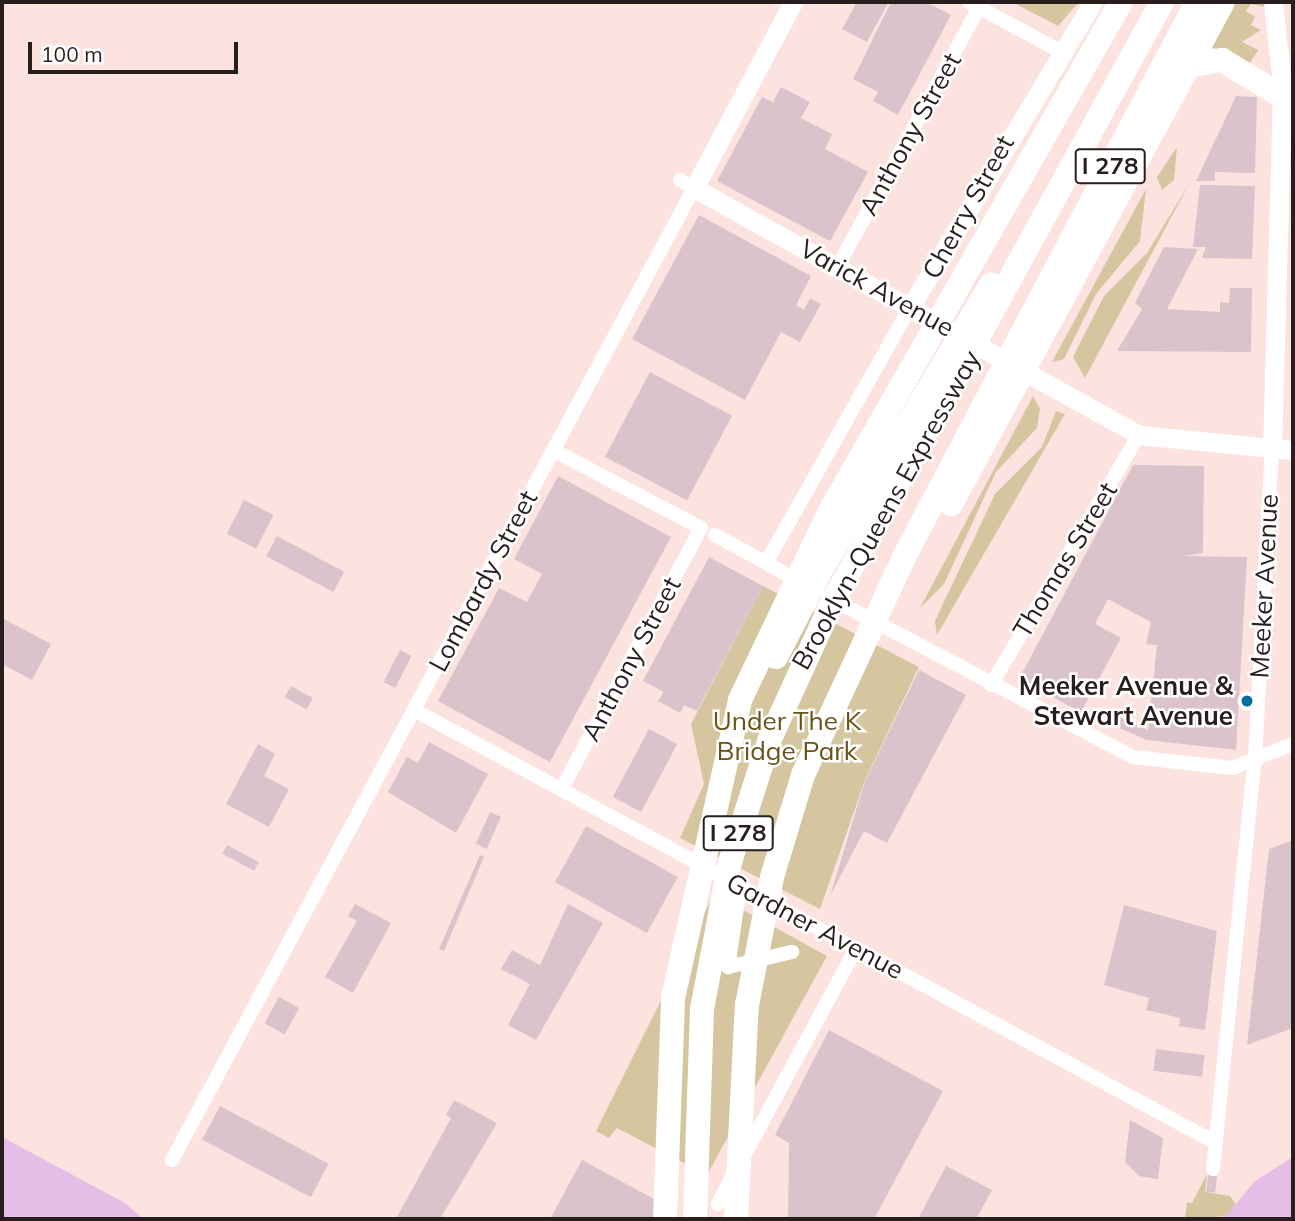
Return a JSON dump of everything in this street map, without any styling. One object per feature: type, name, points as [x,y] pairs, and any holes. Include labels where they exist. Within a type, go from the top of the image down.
[{"type":"highway","points":[[849,524],[920,355],[1121,2]]},
{"type":"highway","name":"I 278","points":[[665,1219],[673,998],[696,876],[724,776],[740,699],[849,524],[951,371],[987,309],[1025,227],[1065,177],[1162,2]]},
{"type":"highway","name":"I 278","points":[[1032,335],[1197,2]]},
{"type":"highway","points":[[1032,335],[1223,2]]},
{"type":"highway","points":[[1187,66],[1222,60],[1286,102]]},
{"type":"highway","name":"Brooklyn-Queens Expressway","points":[[727,1211],[740,1068],[758,939],[803,775],[844,681],[1032,335]]},
{"type":"highway","name":"Brooklyn-Queens Expressway","points":[[695,1219],[699,1032],[730,862],[777,718],[849,524]]},
{"type":"main road","name":"Lombardy Street","points":[[687,184],[793,2]]},
{"type":"main road","name":"Cherry Street","points":[[911,306],[1060,51],[1093,2]]},
{"type":"main road","name":"Meeker Avenue","points":[[1272,2],[1286,102],[1272,450]]},
{"type":"main road","name":"Varick Avenue","points":[[687,184],[1139,435],[1293,450]]},
{"type":"street","points":[[977,4],[1060,51]]},
{"type":"street","name":"Anthony Street","points":[[838,266],[977,4]]},
{"type":"street","name":"Lombardy Street","points":[[172,1160],[553,450],[687,184]]},
{"type":"street","name":"Cherry Street","points":[[766,563],[911,306]]},
{"type":"street","name":"Thomas Street","points":[[991,685],[1139,435]]},
{"type":"street","name":"Anthony Street","points":[[553,450],[701,528],[561,790]]},
{"type":"street","name":"Meeker Avenue","points":[[1213,1169],[1255,759],[1272,450]]},
{"type":"street","points":[[715,536],[991,685],[1133,757],[1232,768],[1293,744]]},
{"type":"street","name":"Gardner Avenue","points":[[414,709],[1216,1143]]},
{"type":"street","points":[[679,927],[709,870]]},
{"type":"street","points":[[738,901],[728,967],[792,952]]},
{"type":"street","points":[[727,1211],[856,949]]},
{"type":"green space","points":[[1012,2],[1079,2],[1058,26]]},
{"type":"green space","points":[[1232,2],[1268,2],[1269,8],[1251,4],[1246,11],[1255,17],[1251,25],[1261,30],[1242,42],[1258,50],[1250,63],[1211,47]]},
{"type":"green space","points":[[1177,147],[1174,180],[1162,190],[1157,177]]},
{"type":"green space","points":[[1189,184],[1085,378],[1073,357],[1104,296],[1147,253]]},
{"type":"green space","points":[[1146,189],[1140,241],[1096,294],[1064,359],[1052,362]]},
{"type":"green space","points":[[1033,396],[1040,409],[1037,428],[996,472],[944,584],[920,608]]},
{"type":"green space","points":[[1056,411],[1065,414],[937,635],[935,621],[995,494],[1042,447]]},
{"type":"green space","name":"Under The K Bridge Park","points":[[763,586],[919,667],[865,780],[820,909],[680,838],[704,784],[691,724]]},
{"type":"green space","points":[[714,894],[827,956],[707,1175],[617,1128],[609,1138],[596,1131]]},
{"type":"green space","points":[[1207,1174],[1205,1192],[1230,1196],[1243,1215],[1185,1219],[1187,1202],[1192,1203]]},
{"type":"shaded area","points":[[2,1137],[125,1203],[143,1219],[2,1219]]},
{"type":"shaded area","points":[[1293,1157],[1293,1219],[1223,1219],[1255,1181]]},
{"type":"building","points":[[857,2],[888,3],[867,42],[842,29]]},
{"type":"building","points":[[891,2],[926,2],[951,15],[898,115],[873,101],[878,92],[853,79]]},
{"type":"building","points":[[781,87],[810,102],[801,118],[832,134],[825,149],[868,172],[830,241],[717,181],[762,97],[773,102]]},
{"type":"building","points":[[1236,96],[1257,97],[1255,173],[1215,172],[1215,181],[1196,181]]},
{"type":"building","points":[[1200,185],[1255,186],[1252,259],[1202,258],[1206,247],[1193,247]]},
{"type":"building","points":[[699,215],[811,276],[796,305],[804,310],[810,298],[821,304],[800,342],[781,332],[745,400],[632,339]]},
{"type":"building","points":[[1164,247],[1198,249],[1167,309],[1220,312],[1220,302],[1229,303],[1230,288],[1252,288],[1251,352],[1117,351],[1142,309],[1135,303]]},
{"type":"building","points":[[650,372],[732,416],[687,500],[605,457]]},
{"type":"building","points":[[1133,465],[1204,466],[1203,553],[1184,556],[1247,557],[1236,750],[1147,740],[1115,726],[1119,717],[1148,730],[1157,645],[1146,644],[1151,622],[1108,599],[1095,624],[1121,638],[1081,712],[1019,679]]},
{"type":"building","points":[[558,476],[671,537],[550,762],[438,701],[499,588],[527,602],[542,574],[514,559]]},
{"type":"building","points":[[244,500],[273,515],[256,549],[227,534]]},
{"type":"building","points":[[277,536],[344,572],[333,592],[266,556]]},
{"type":"building","points":[[709,557],[763,586],[697,711],[684,705],[680,713],[658,701],[664,692],[643,681]]},
{"type":"building","points":[[2,618],[51,644],[32,680],[2,664]]},
{"type":"building","points":[[400,650],[412,656],[395,688],[384,682]]},
{"type":"building","points":[[919,670],[966,695],[887,843],[864,831],[830,896],[865,781]]},
{"type":"building","points":[[291,686],[313,698],[307,709],[285,697]]},
{"type":"building","points":[[649,729],[677,744],[641,812],[613,797]]},
{"type":"building","points":[[429,742],[488,774],[456,833],[388,792],[407,757],[418,763]]},
{"type":"building","points":[[258,744],[275,754],[264,776],[289,789],[269,827],[226,804]]},
{"type":"building","points":[[490,812],[501,817],[487,849],[476,844]]},
{"type":"building","points":[[586,826],[678,877],[647,933],[555,882]]},
{"type":"building","points":[[1293,840],[1293,1028],[1247,1045],[1269,849]]},
{"type":"building","points":[[227,845],[259,862],[254,871],[222,854]]},
{"type":"building","points":[[480,855],[484,857],[444,951],[439,949]]},
{"type":"building","points":[[355,904],[391,923],[353,993],[325,977],[357,921],[348,916]]},
{"type":"building","points":[[568,904],[603,923],[536,1040],[508,1025],[530,984],[501,969],[512,950],[540,965]]},
{"type":"building","points":[[1124,905],[1217,931],[1205,1030],[1179,1026],[1180,1018],[1146,1010],[1149,998],[1104,985]]},
{"type":"building","points":[[279,997],[299,1008],[285,1034],[264,1023]]},
{"type":"building","points":[[829,1030],[943,1091],[874,1219],[788,1219],[789,1143],[775,1135]]},
{"type":"building","points":[[1156,1049],[1205,1055],[1202,1077],[1153,1071]]},
{"type":"building","points":[[454,1100],[497,1123],[440,1219],[396,1219],[451,1118],[446,1115]]},
{"type":"building","points":[[220,1106],[329,1164],[311,1197],[202,1140]]},
{"type":"building","points":[[1130,1120],[1163,1138],[1158,1179],[1139,1176],[1125,1162]]},
{"type":"building","points":[[582,1160],[667,1206],[659,1219],[550,1219]]},
{"type":"building","points":[[946,1166],[992,1190],[976,1219],[918,1219]]},
{"type":"building","points":[[1208,1175],[1217,1176],[1215,1193],[1206,1192]]},
{"type":"place","name":"Meeker Avenue & Stewart Avenue","points":[[1247,701]]}]
